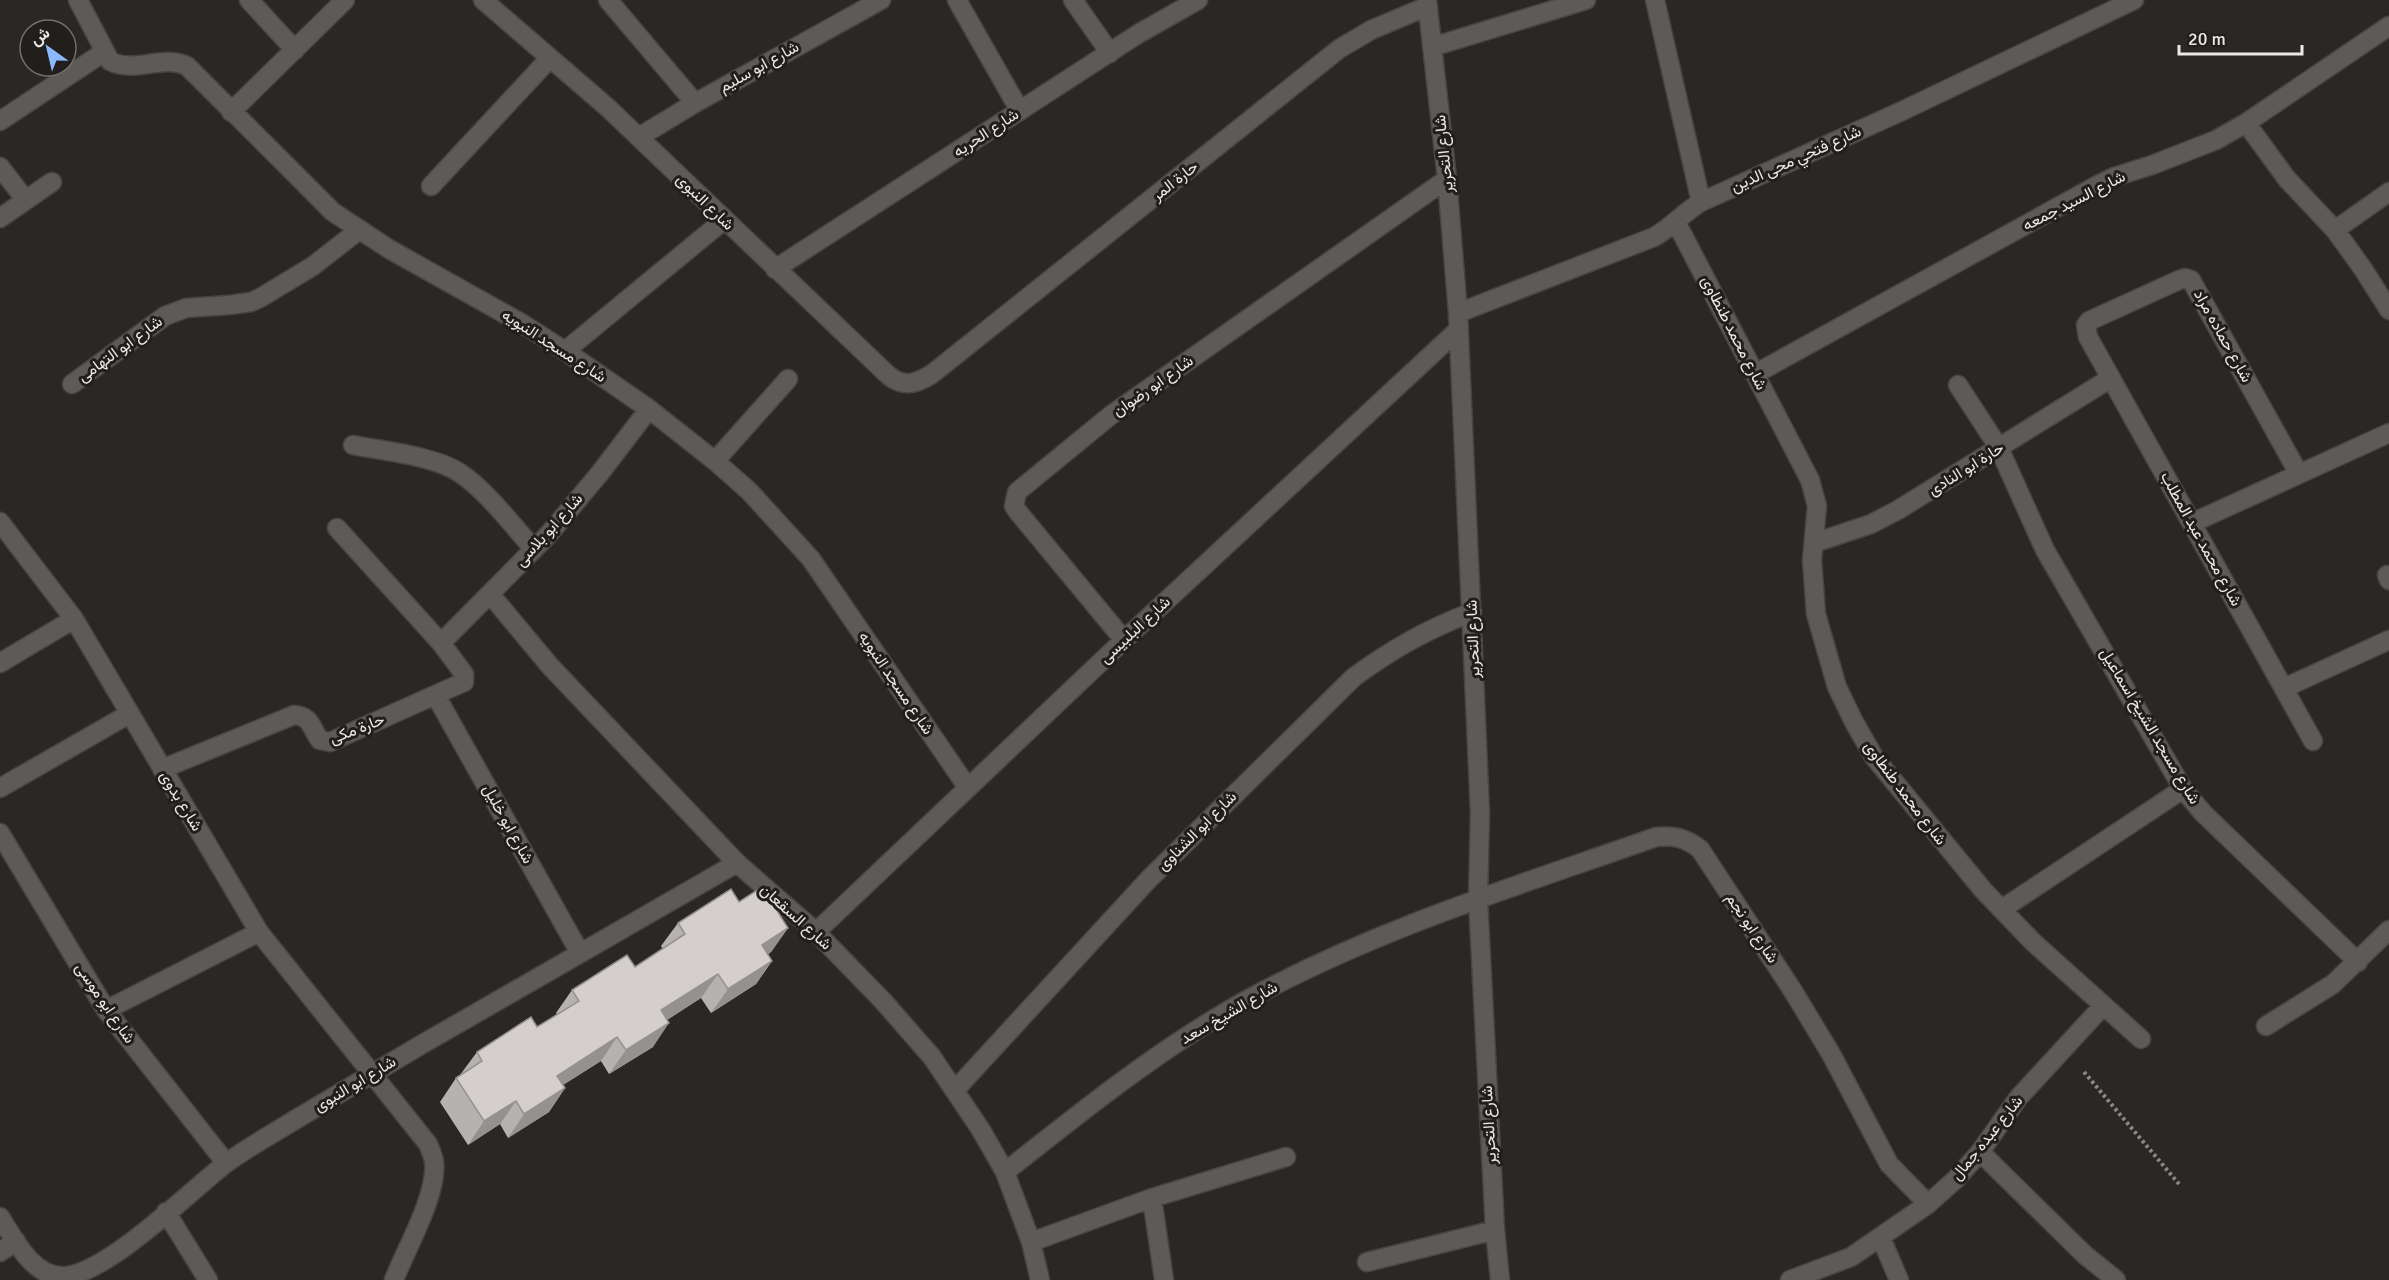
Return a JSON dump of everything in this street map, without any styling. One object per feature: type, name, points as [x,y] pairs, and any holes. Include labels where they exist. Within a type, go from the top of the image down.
[{"type":"street","points":[[0,121],[104,52],[78,0]]},
{"type":"street","points":[[249,0],[295,50]]},
{"type":"street","points":[[231,112],[345,0]]},
{"type":"street","name":"شارع النبوى","points":[[483,0],[639,137],[775,269],[896,381],[905,384],[915,383],[932,374]]},
{"type":"street","name":"شارع ابو سليم","points":[[639,137],[695,103],[881,0]]},
{"type":"street","points":[[957,0],[1020,111]]},
{"type":"street","points":[[1073,0],[1110,53]]},
{"type":"street","name":"شارع الحريه","points":[[775,269],[1110,53],[1198,0]]},
{"type":"street","points":[[1432,47],[1586,0]]},
{"type":"street","points":[[1655,0],[1701,202]]},
{"type":"street","name":"شارع فتحي محى الدين","points":[[1458,322],[1654,237],[1701,202],[1902,111],[2134,0]]},
{"type":"street","name":"شارع التحرير","points":[[1428,3],[1447,179],[1458,322],[1480,813],[1478,899],[1495,1230],[1500,1280]]},
{"type":"street","name":"حارة المر","points":[[932,374],[1339,49],[1371,30],[1428,3]]},
{"type":"street","points":[[620,4],[695,103]]},
{"type":"street","name":"شارع السيد جمعه","points":[[1755,374],[2096,186],[2114,177],[2216,140],[2246,123],[2389,26]]},
{"type":"street","name":"شارع مسجد النبويه","points":[[104,52],[110,61],[120,66],[179,62],[187,66],[325,205],[359,230],[523,324],[565,351],[649,409],[715,461],[765,508],[811,559],[968,788]]},
{"type":"street","points":[[431,186],[550,58]]},
{"type":"street","points":[[2246,123],[2287,179],[2335,230],[2389,310]]},
{"type":"street","points":[[0,167],[25,199]]},
{"type":"street","name":"شارع ابو رضوان","points":[[1124,640],[1018,512],[1014,506],[1017,492],[1111,415],[1447,179]]},
{"type":"street","points":[[0,218],[52,182]]},
{"type":"street","points":[[2335,230],[2389,192]]},
{"type":"street","points":[[565,351],[724,220]]},
{"type":"street","name":"شارع محمد طنطاوى","points":[[1676,222],[1810,480],[1817,506],[1812,587],[1816,614],[1837,687],[1854,722],[1874,757],[1959,864],[2033,942],[2141,1039]]},
{"type":"street","name":"شارع ابو التهامى","points":[[72,384],[165,316],[186,308],[251,302],[313,266],[359,230]]},
{"type":"street","name":"شارع حماده مراد","points":[[2088,336],[2086,325],[2090,321],[2179,280],[2185,278],[2191,280],[2299,474]]},
{"type":"street","name":"شارع البلبيسى","points":[[816,932],[1458,322]]},
{"type":"street","name":"شارع محمد عبد المطلب","points":[[2088,336],[2313,741]]},
{"type":"street","name":"حارة ابو النادى","points":[[1814,543],[1871,524],[1920,498],[2111,378]]},
{"type":"street","points":[[715,461],[788,380]]},
{"type":"street","name":"شارع مسجد الشيخ اسماعيل","points":[[1958,385],[1999,448],[2045,550],[2183,789],[2203,813],[2358,962]]},
{"type":"street","name":"شارع ابو بلاسى","points":[[441,643],[534,549],[600,473],[649,409]]},
{"type":"street","points":[[2192,523],[2389,433]]},
{"type":"street","points":[[353,445],[437,462],[459,472],[477,486],[534,549]]},
{"type":"street","name":"شارع بدوى","points":[[0,522],[74,619],[259,932],[428,1144],[434,1160],[434,1179],[397,1272]]},
{"type":"street","points":[[337,528],[441,643]]},
{"type":"street","name":"شارع السقعان","points":[[490,594],[566,683],[737,863],[816,932],[883,1001],[932,1057],[981,1130],[1005,1172],[1030,1242],[1040,1280]]},
{"type":"street","name":"شارع ابو الشناوى","points":[[955,1090],[1149,879],[1354,677],[1391,650],[1431,628],[1472,612]]},
{"type":"street","points":[[0,663],[74,619]]},
{"type":"street","points":[[2284,688],[2389,640]]},
{"type":"street","name":"حارة مكى","points":[[162,769],[294,715],[309,720],[320,740],[330,742],[436,696],[462,684],[465,678],[441,643]]},
{"type":"street","name":"شارع ابو خليل","points":[[436,696],[580,953]]},
{"type":"street","points":[[0,788],[129,714]]},
{"type":"street","points":[[2002,909],[2183,789]]},
{"type":"street","name":"شارع ابو نجم","points":[[1478,899],[1656,837],[1672,835],[1687,840],[1700,849],[1781,971],[1831,1054],[1889,1164],[1928,1204]]},
{"type":"street","name":"شارع ابو موسى","points":[[2,842],[106,1010],[226,1163]]},
{"type":"street","name":"شارع ابو النبوى","points":[[0,1217],[37,1267],[50,1274],[65,1276],[80,1273],[116,1252],[226,1163],[372,1073],[737,863]]},
{"type":"street","name":"شارع الشيخ سعد","points":[[1005,1172],[1124,1078],[1183,1038],[1245,1001],[1374,938],[1478,899]]},
{"type":"street","points":[[2266,1026],[2333,984],[2389,930]]},
{"type":"street","points":[[106,1010],[259,932]]},
{"type":"street","name":"شارع عبده جمال","points":[[1790,1280],[1851,1257],[1928,1204],[1956,1179],[1980,1152],[2019,1097],[2103,1006]]},
{"type":"street","points":[[1980,1152],[2085,1255],[2116,1280]]},
{"type":"street","points":[[1030,1242],[1152,1198],[1286,1157]]},
{"type":"street","points":[[1152,1198],[1164,1280]]},
{"type":"street","points":[[166,1212],[208,1280]]},
{"type":"street","points":[[1367,1262],[1495,1230]]},
{"type":"street","points":[[1881,1238],[1899,1280]]},
{"type":"street","points":[[0,1252],[16,1241]]},
{"type":"street","points":[[397,1272],[412,1280]]},
{"type":"path","points":[[2065,1048],[2180,1184]]},
{"type":"building","points":[[762,887],[788,928],[762,945],[772,961],[728,989],[718,974],[661,1010],[669,1023],[626,1050],[617,1037],[557,1076],[565,1088],[524,1114],[516,1101],[484,1121],[456,1078],[482,1061],[477,1052],[531,1017],[537,1027],[579,1001],[572,990],[627,955],[635,967],[685,934],[678,923],[731,889],[739,902]]}]
